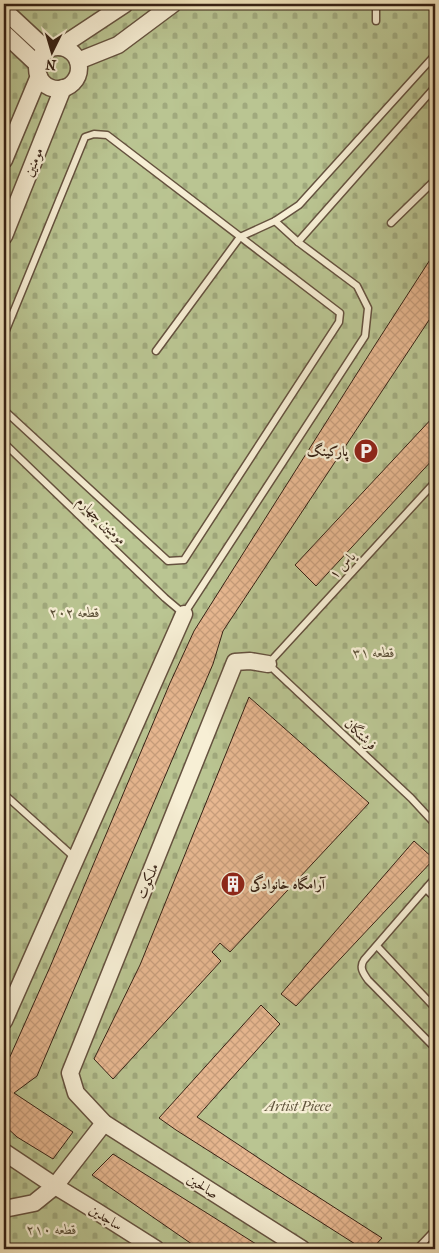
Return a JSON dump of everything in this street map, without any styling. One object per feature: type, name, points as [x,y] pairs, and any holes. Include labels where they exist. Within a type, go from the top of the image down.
[{"type":"street","points":[[38,70],[41,56],[125,4]]},
{"type":"street","points":[[78,61],[118,44],[173,4]]},
{"type":"street","points":[[4,10],[54,49],[71,52],[78,61],[79,67],[76,78],[63,88],[46,85],[38,70],[4,33]]},
{"type":"street","points":[[102,20],[118,44]]},
{"type":"street","name":"مومنین","points":[[4,160],[38,70]]},
{"type":"street","name":"مومنین","points":[[4,236],[63,88]]},
{"type":"street","points":[[4,1021],[184,614]]},
{"type":"street","name":"ملکوت","points":[[104,1123],[76,1093],[70,1073],[235,662],[250,661],[268,664]]},
{"type":"street","points":[[4,1209],[34,1203],[55,1186],[104,1123]]},
{"type":"street","name":"صالحین","points":[[104,1123],[302,1249]]},
{"type":"street","name":"ساجدین","points":[[4,1152],[156,1249]]},
{"type":"lane","points":[[376,4],[376,21]]},
{"type":"lane","points":[[156,351],[240,237],[275,221],[299,205],[435,54]]},
{"type":"lane","points":[[298,242],[435,87]]},
{"type":"lane","points":[[4,335],[85,138],[94,134],[107,135],[340,313],[340,322],[184,560],[168,561],[4,410]]},
{"type":"lane","points":[[391,223],[435,180]]},
{"type":"lane","points":[[184,614],[365,336],[368,308],[356,286],[298,242],[275,221]]},
{"type":"lane","name":"مومنین چهارم","points":[[4,443],[184,614]]},
{"type":"lane","name":"یاس ۱","points":[[268,664],[435,482]]},
{"type":"lane","name":"فرشتگان","points":[[268,664],[411,798],[435,824]]},
{"type":"lane","points":[[4,794],[76,859]]},
{"type":"lane","points":[[435,878],[361,964],[365,976],[435,1048]]},
{"type":"lane","points":[[426,889],[435,898]]},
{"type":"lane","points":[[377,946],[435,1008]]},
{"type":"lane","points":[[430,1043],[435,1037]]},
{"type":"lane","points":[[417,1249],[435,1230]]},
{"type":"green space","points":[[4,4],[435,4],[435,1249],[4,1249]]},
{"type":"building","points":[[435,252],[435,311],[223,631],[213,664],[37,1076],[14,1093],[73,1132],[53,1159],[17,1137],[4,1125],[4,1070],[194,631]]},
{"type":"building","points":[[435,415],[435,457],[316,586],[295,565]]},
{"type":"building","name":"آرامگاه خانوادگی","points":[[249,697],[369,803],[230,952],[220,943],[212,952],[221,961],[113,1079],[94,1059],[140,965]]},
{"type":"building","name":"آرامگاه خانوادگی","points":[[414,841],[434,859],[296,1006],[281,994]]},
{"type":"building","points":[[261,1005],[280,1024],[197,1117],[382,1238],[372,1249],[363,1249],[159,1118]]},
{"type":"building","points":[[113,1154],[264,1249],[199,1249],[92,1175]]},
{"type":"place","name":"پارکینگ","points":[[366,451]]},
{"type":"place","name":"آرامگاه خانوادگی","points":[[233,884]]},
{"type":"park label","name":"قطعه ۲۰۲","points":[[75,612]]},
{"type":"park label","name":"قطعه ۳۱","points":[[374,652]]},
{"type":"park label","name":"Artist Piece","points":[[298,1106]]},
{"type":"park label","name":"قطعه ۲۱۰","points":[[52,1229]]}]
